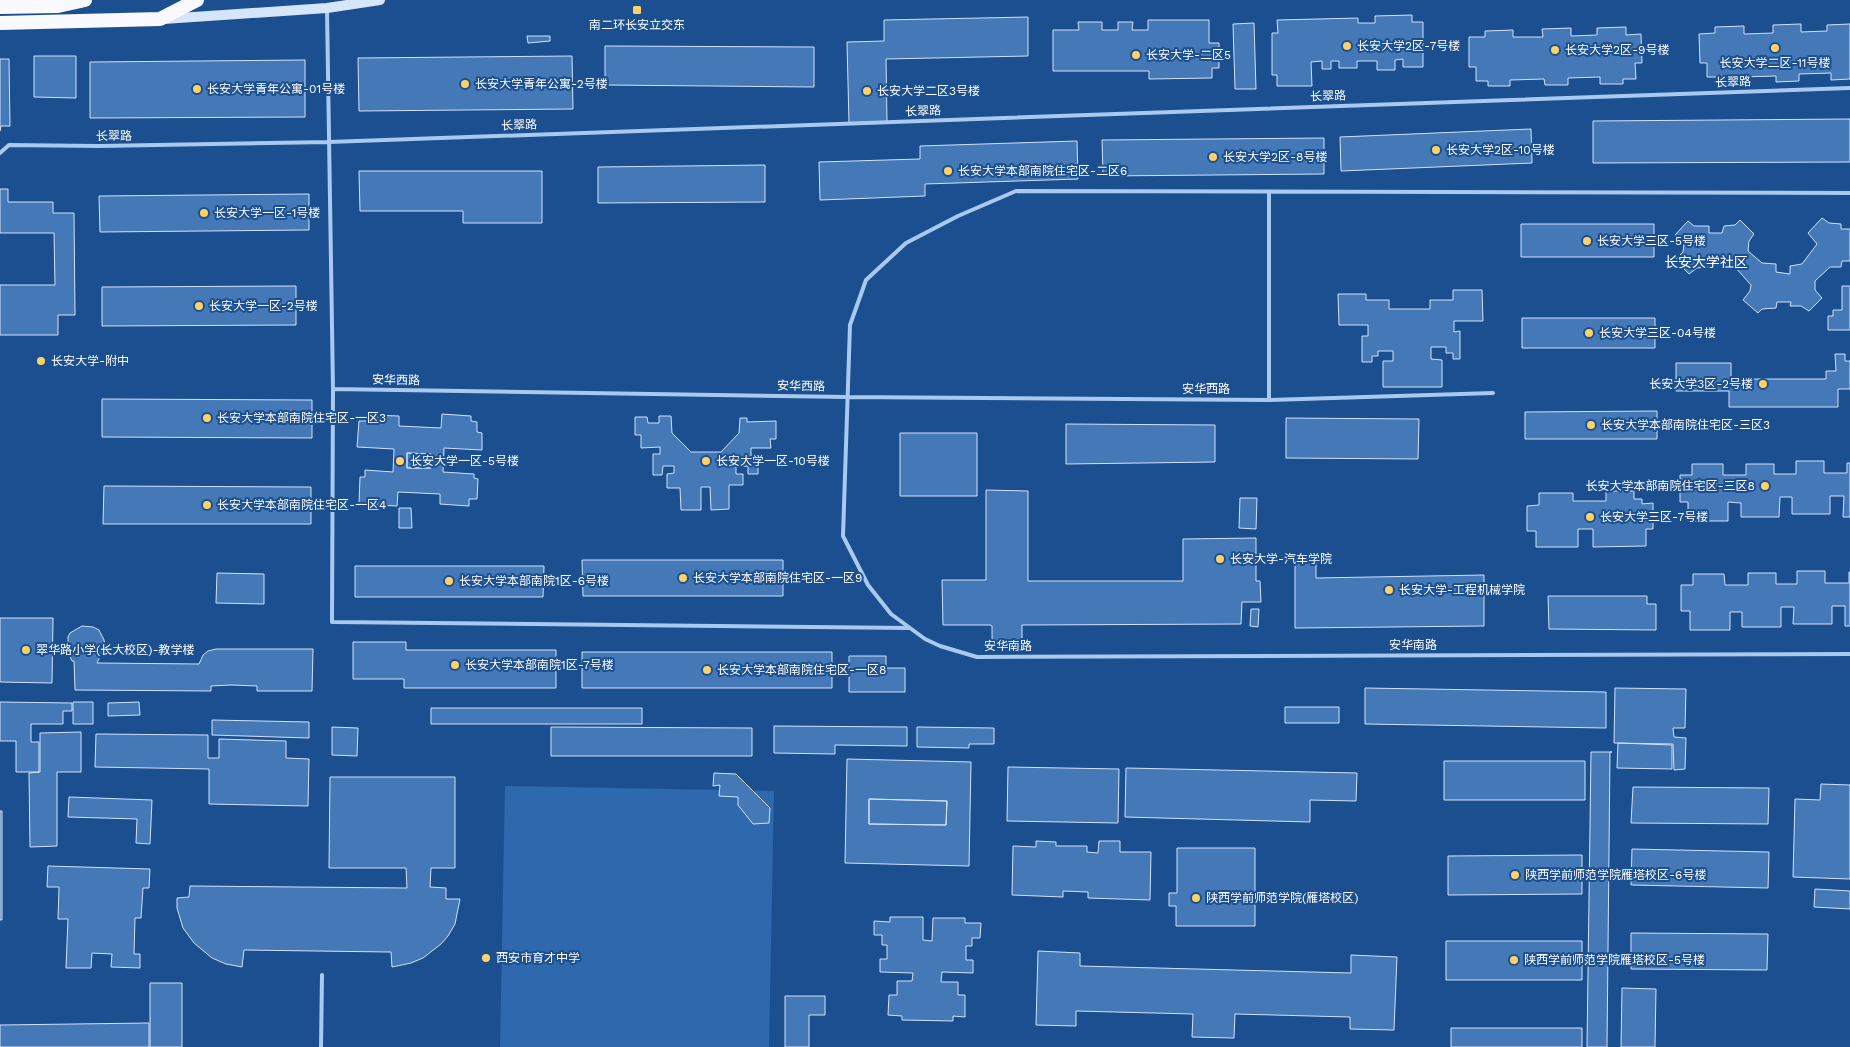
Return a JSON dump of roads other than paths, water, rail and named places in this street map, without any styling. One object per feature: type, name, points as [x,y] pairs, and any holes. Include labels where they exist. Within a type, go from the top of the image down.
[{"type":"highway","points":[[0,7],[58,6],[85,0]]},
{"type":"highway","points":[[0,23],[160,19],[197,0]]},
{"type":"main road","points":[[160,19],[327,8],[380,0]]},
{"type":"lane","points":[[327,8],[333,388],[332,622],[910,628]]},
{"type":"lane","name":"长翠路","points":[[0,153],[9,146],[329,142],[1850,88]]},
{"type":"lane","name":"安华南路","points":[[1850,193],[1016,191],[958,216],[906,243],[866,280],[850,325],[843,536],[868,585],[891,614],[925,639],[940,646],[977,656],[1850,654]]},
{"type":"lane","points":[[1269,192],[1269,400]]},
{"type":"lane","name":"安华西路","points":[[333,388],[847,397],[1269,400],[1493,393]]},
{"type":"lane","points":[[320,1047],[322,975]]},
{"type":"place","name":"南二环长安立交东","points":[[637,10]]},
{"type":"place","name":"长安大学2区-7号楼","points":[[1347,46]]},
{"type":"place","name":"长安大学二区-11号楼","points":[[1775,48]]},
{"type":"place","name":"长安大学2区-9号楼","points":[[1555,50]]},
{"type":"place","name":"长安大学-二区5","points":[[1136,55]]},
{"type":"place","name":"长安大学青年公寓-2号楼","points":[[465,84]]},
{"type":"place","name":"长安大学青年公寓-01号楼","points":[[197,89]]},
{"type":"place","name":"长安大学二区3号楼","points":[[867,91]]},
{"type":"place","name":"长安大学2区-10号楼","points":[[1436,150]]},
{"type":"place","name":"长安大学2区-8号楼","points":[[1213,157]]},
{"type":"place","name":"长安大学本部南院住宅区-二区6","points":[[948,171]]},
{"type":"place","name":"长安大学一区-1号楼","points":[[204,213]]},
{"type":"place","name":"长安大学三区-5号楼","points":[[1587,241]]},
{"type":"place","name":"长安大学一区-2号楼","points":[[199,306]]},
{"type":"place","name":"长安大学三区-04号楼","points":[[1589,333]]},
{"type":"place","name":"长安大学-附中","points":[[41,361]]},
{"type":"place","name":"长安大学3区-2号楼","points":[[1763,384]]},
{"type":"place","name":"长安大学本部南院住宅区-一区3","points":[[207,418]]},
{"type":"place","name":"长安大学本部南院住宅区-三区3","points":[[1591,425]]},
{"type":"place","name":"长安大学一区-5号楼","points":[[400,461]]},
{"type":"place","name":"长安大学一区-10号楼","points":[[706,461]]},
{"type":"place","name":"长安大学本部南院住宅区-三区8","points":[[1765,486]]},
{"type":"place","name":"长安大学本部南院住宅区-一区4","points":[[207,505]]},
{"type":"place","name":"长安大学三区-7号楼","points":[[1590,517]]},
{"type":"place","name":"长安大学-汽车学院","points":[[1220,559]]},
{"type":"place","name":"长安大学本部南院住宅区-一区9","points":[[683,578]]},
{"type":"place","name":"长安大学本部南院1区-6号楼","points":[[449,581]]},
{"type":"place","name":"长安大学-工程机械学院","points":[[1389,590]]},
{"type":"place","name":"翠华路小学(长大校区)-教学楼","points":[[26,650]]},
{"type":"place","name":"长安大学本部南院1区-7号楼","points":[[455,665]]},
{"type":"place","name":"长安大学本部南院住宅区-一区8","points":[[707,670]]},
{"type":"place","name":"陕西学前师范学院雁塔校区-6号楼","points":[[1515,875]]},
{"type":"place","name":"陕西学前师范学院(雁塔校区)","points":[[1196,898]]},
{"type":"place","name":"西安市育才中学","points":[[486,958]]},
{"type":"place","name":"陕西学前师范学院雁塔校区-5号楼","points":[[1514,960]]},
{"type":"district","name":"长安大学社区","points":[[1706,262]]}]
